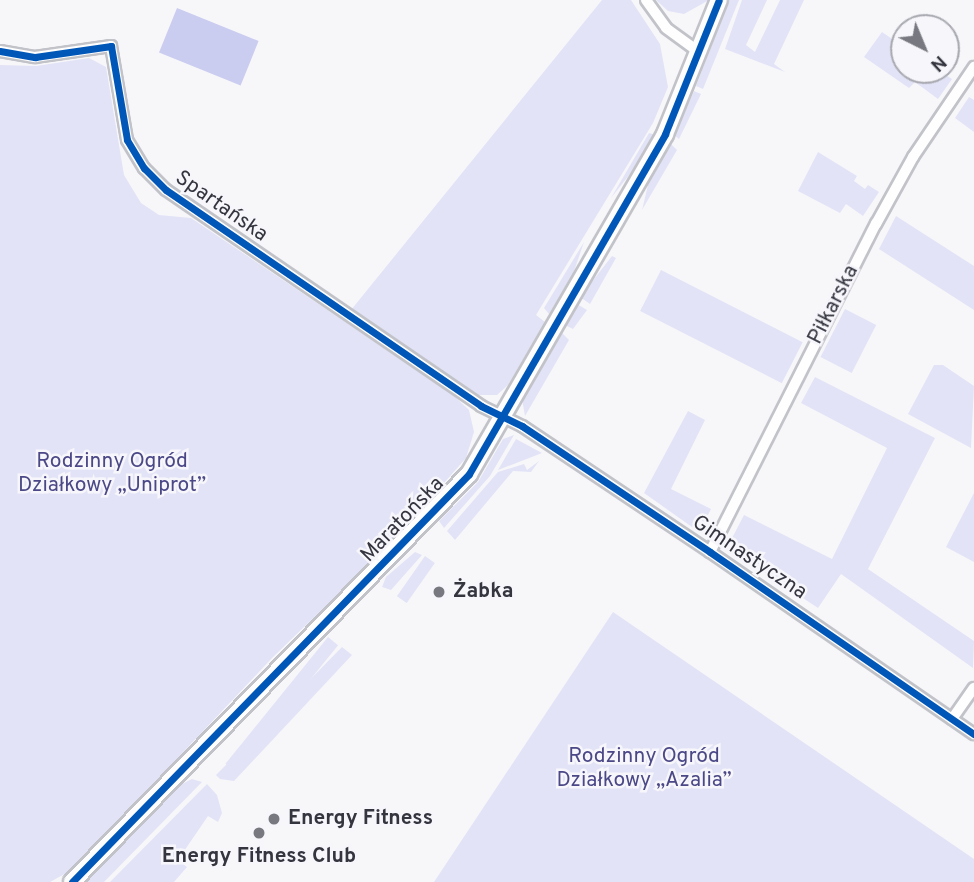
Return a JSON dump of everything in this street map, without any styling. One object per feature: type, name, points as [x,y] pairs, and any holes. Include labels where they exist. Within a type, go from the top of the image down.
[{"type":"main road","name":"Maratońska","points":[[72,882],[442,506],[469,474],[646,170],[699,52],[719,0]]},
{"type":"street","points":[[646,0],[666,27],[699,52]]},
{"type":"street","name":"Spartańska","points":[[0,51],[35,57],[111,46],[127,140],[153,179],[481,406]]},
{"type":"street","name":"Piłkarska","points":[[710,552],[913,156],[974,67]]},
{"type":"street","name":"Gimnastyczna","points":[[481,406],[501,415],[710,552],[974,734]]},
{"type":"street","points":[[952,719],[974,688]]},
{"type":"green space","points":[[602,0],[631,0],[660,44],[668,87],[653,123],[536,315],[545,322],[508,385],[497,395],[478,395],[351,310]]},
{"type":"green space","points":[[656,0],[709,0],[684,14],[668,11]]},
{"type":"green space","points":[[729,0],[739,0],[703,89],[696,86]]},
{"type":"green space","points":[[742,0],[767,0],[746,45],[755,52],[780,0],[804,0],[774,64],[785,72],[725,49]]},
{"type":"green space","points":[[882,32],[890,37],[890,75],[864,57]]},
{"type":"green space","name":"Rodzinny Ogród Działkowy „Uniprot”","points":[[89,58],[106,67],[124,175],[141,203],[159,215],[191,218],[452,394],[469,410],[474,432],[466,458],[393,541],[273,657],[72,870],[50,882],[0,882],[0,65],[36,66]]},
{"type":"green space","points":[[918,84],[948,84],[938,99]]},
{"type":"green space","points":[[694,91],[701,94],[679,139],[674,135]]},
{"type":"green space","points":[[969,97],[974,100],[974,132],[955,118]]},
{"type":"green space","points":[[649,133],[656,135],[645,155],[611,198]]},
{"type":"green space","points":[[671,144],[677,150],[642,210],[649,181]]},
{"type":"green space","points":[[818,152],[857,176],[854,181],[865,189],[868,185],[879,192],[863,216],[846,204],[840,213],[798,191]]},
{"type":"green space","points":[[896,216],[974,266],[974,310],[879,249]]},
{"type":"green space","points":[[584,242],[572,277],[549,314],[544,308]]},
{"type":"green space","points":[[612,256],[616,258],[590,304],[580,297]]},
{"type":"green space","points":[[661,270],[803,342],[782,383],[640,311]]},
{"type":"green space","points":[[577,304],[587,310],[573,329],[565,325]]},
{"type":"green space","points":[[845,309],[876,325],[852,373],[820,357]]},
{"type":"green space","points":[[560,331],[569,340],[525,416],[522,399]]},
{"type":"green space","points":[[934,365],[943,365],[974,386],[971,448],[908,414]]},
{"type":"green space","points":[[815,377],[935,438],[868,569],[974,641],[973,668],[841,574],[818,608],[733,552],[731,540],[744,515],[832,559],[887,448],[801,403]]},
{"type":"green space","points":[[688,411],[705,420],[671,489],[711,509],[705,521],[692,527],[644,493]]},
{"type":"green space","points":[[514,435],[490,476],[444,528],[439,521],[478,482],[503,439]]},
{"type":"green space","points":[[516,439],[542,453],[498,470]]},
{"type":"green space","points":[[539,461],[531,472],[513,471],[455,540],[447,531],[498,472],[524,464],[527,470]]},
{"type":"green space","points":[[974,493],[974,562],[946,547]]},
{"type":"green space","points":[[415,552],[422,555],[391,590],[382,587],[386,577]]},
{"type":"green space","points":[[425,556],[435,563],[407,603],[397,596]]},
{"type":"green space","name":"Rodzinny Ogród Działkowy „Azalia”","points":[[613,612],[974,859],[974,882],[434,882]]},
{"type":"green space","points":[[328,637],[338,645],[236,772],[225,764]]},
{"type":"green space","points":[[342,647],[352,655],[234,781],[220,779],[216,775]]},
{"type":"green space","points":[[192,779],[202,782],[104,882],[85,882],[180,785]]},
{"type":"green space","points":[[207,784],[217,795],[222,813],[218,822],[208,816],[178,860],[187,867],[174,882],[110,882]]},
{"type":"water","points":[[177,8],[259,41],[241,85],[159,53]]},
{"type":"cycle path","points":[[72,882],[469,474],[665,134],[719,0]]},
{"type":"cycle path","points":[[0,51],[35,57],[111,46],[127,140],[144,168],[166,190],[481,406],[522,426],[710,552],[974,734]]},
{"type":"place","name":"Żabka","points":[[439,592]]},
{"type":"place","name":"Energy Fitness","points":[[274,819]]},
{"type":"place","name":"Energy Fitness Club","points":[[259,833]]}]
